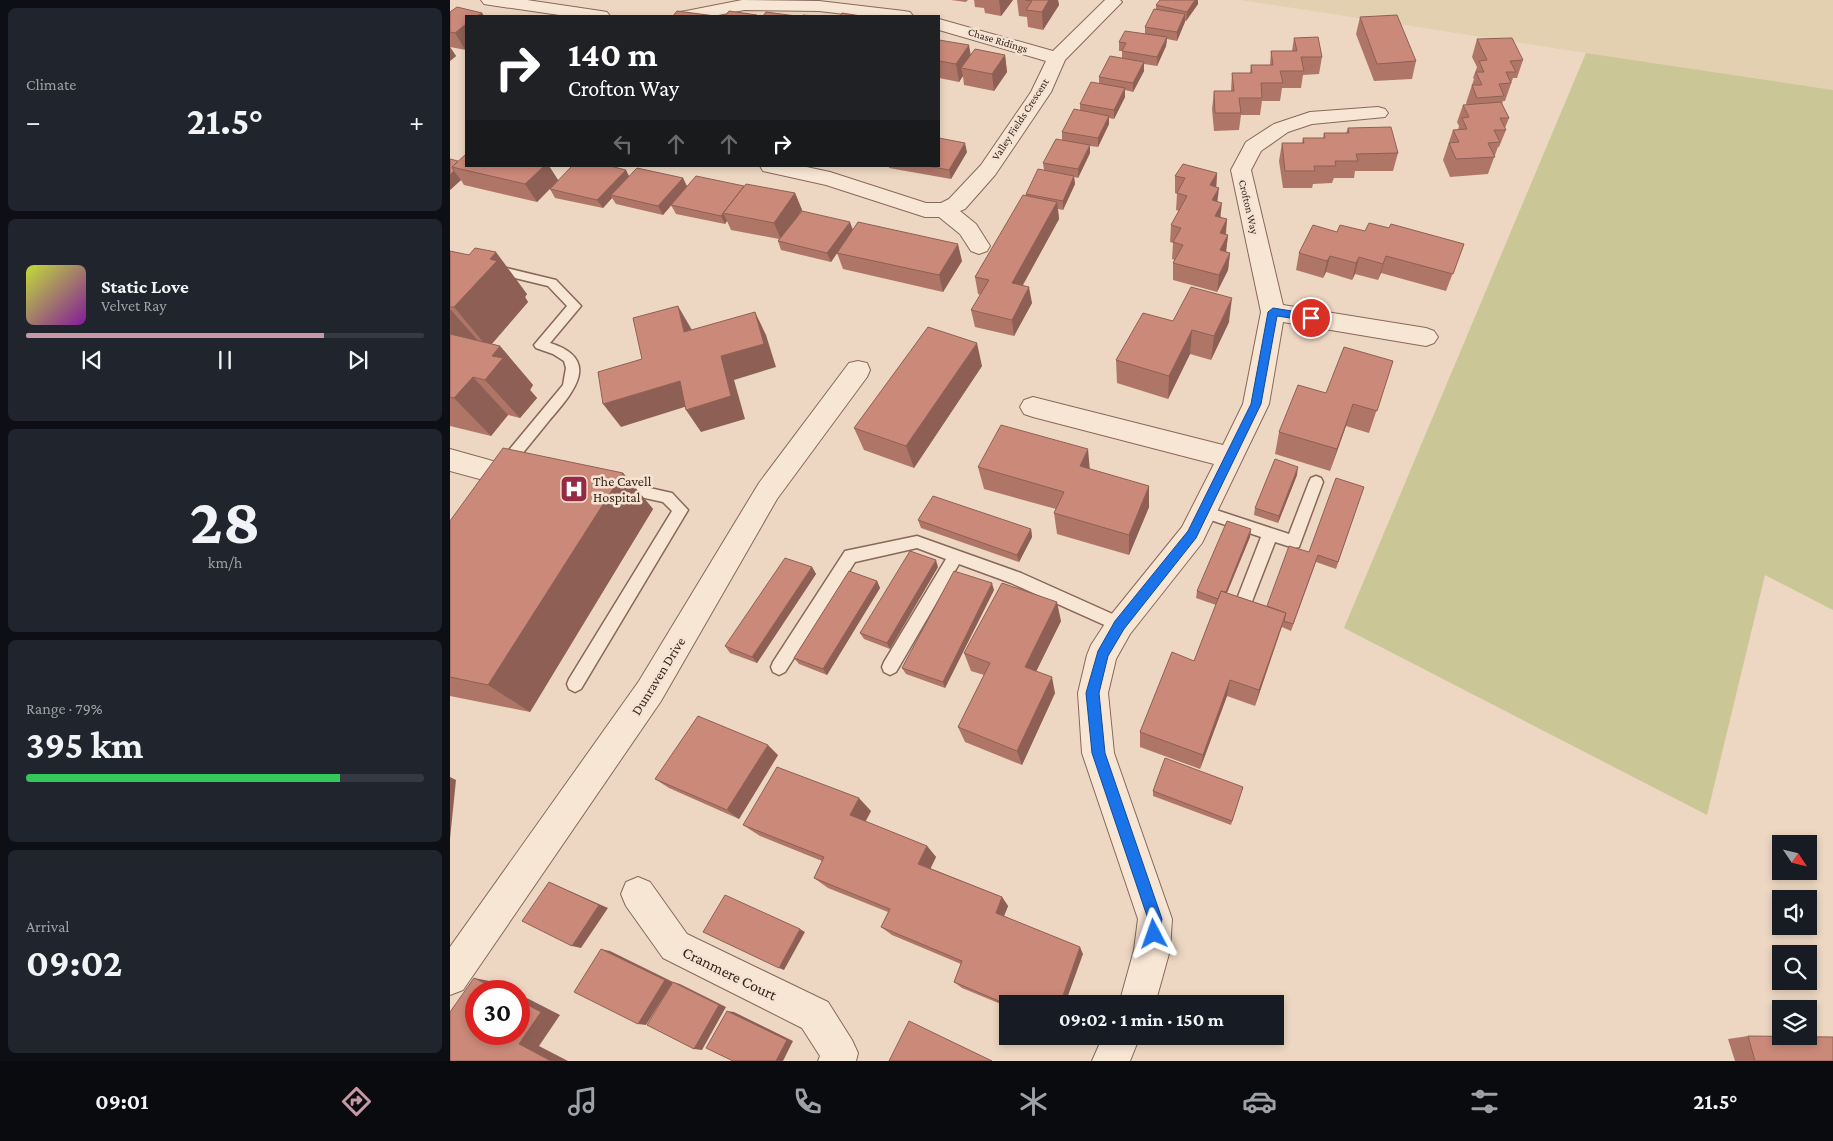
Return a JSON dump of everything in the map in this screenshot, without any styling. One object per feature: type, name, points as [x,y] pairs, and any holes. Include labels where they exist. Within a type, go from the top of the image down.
[{"type":"street","points":[[490,0],[595,15]]},
{"type":"street","name":"Valley Fields Crescent","points":[[944,210],[957,204],[988,170],[1041,92],[1057,58],[1113,2]]},
{"type":"street","points":[[691,15],[744,5],[819,6],[896,15]]},
{"type":"street","name":"Chase Ridings","points":[[940,24],[1057,58]]},
{"type":"street","name":"Crofton Way","points":[[1140,995],[1152,950],[1155,919],[1098,753],[1093,693],[1102,655],[1120,625],[1192,534],[1256,404],[1273,312],[1241,170],[1253,147],[1281,128],[1310,118],[1378,113]]},
{"type":"street","points":[[774,167],[830,180],[925,210],[944,210],[968,229],[979,246]]},
{"type":"street","points":[[1273,312],[1426,337]]},
{"type":"street","name":"Dunraven Drive","points":[[450,977],[650,691],[768,491],[858,370]]},
{"type":"street","points":[[1033,407],[1229,457]]},
{"type":"street","points":[[450,460],[508,474]]},
{"type":"street","name":"Cranmere Court","points":[[638,894],[675,946],[815,1014],[839,1053],[837,1061]]},
{"type":"street","points":[[1111,1061],[1118,1045]]},
{"type":"lane","points":[[478,265],[552,283],[575,306],[541,345],[564,352],[572,362],[573,375],[569,387],[508,474]]},
{"type":"lane","points":[[1204,512],[1294,542],[1316,482]]},
{"type":"lane","points":[[575,684],[682,510],[668,497],[601,484]]},
{"type":"lane","points":[[1240,612],[1270,534]]},
{"type":"lane","points":[[779,667],[850,556],[917,542],[1016,578],[1120,625]]},
{"type":"lane","points":[[890,667],[956,556]]},
{"type":"shaded area","points":[[1240,0],[1833,0],[1833,90],[1586,53]]},
{"type":"shaded area","points":[[1586,53],[1833,90],[1833,610],[1765,575],[1707,815],[1344,628]]},
{"type":"building","points":[[1025,0],[1049,0],[1042,12],[1026,10],[1032,1]]},
{"type":"building","points":[[1160,0],[1195,0],[1187,12],[1156,5]]},
{"type":"building","points":[[457,7],[482,13],[479,15],[465,15],[465,25],[455,33],[450,32],[450,12]]},
{"type":"building","points":[[1154,9],[1185,14],[1177,32],[1145,27]]},
{"type":"building","points":[[677,11],[707,15],[674,15]]},
{"type":"building","points":[[729,11],[757,15],[726,15]]},
{"type":"building","points":[[766,12],[788,15],[764,15]]},
{"type":"building","points":[[1397,15],[1416,61],[1377,64],[1360,17]]},
{"type":"building","points":[[1125,31],[1167,37],[1157,57],[1122,51],[1126,43],[1119,42]]},
{"type":"building","points":[[1318,37],[1322,57],[1301,57],[1304,71],[1280,71],[1283,83],[1261,83],[1262,98],[1239,98],[1241,113],[1215,113],[1214,91],[1234,91],[1232,73],[1252,73],[1251,65],[1273,65],[1271,51],[1297,51],[1294,38]]},
{"type":"building","points":[[1512,38],[1523,60],[1510,61],[1516,72],[1506,72],[1511,83],[1499,84],[1504,96],[1477,98],[1472,85],[1482,85],[1476,72],[1484,72],[1479,61],[1487,60],[1477,39]]},
{"type":"building","points":[[940,40],[969,45],[956,64],[940,61]]},
{"type":"building","points":[[975,49],[1005,55],[992,74],[961,68]]},
{"type":"building","points":[[1110,56],[1144,62],[1133,83],[1099,77]]},
{"type":"building","points":[[1091,82],[1125,88],[1114,110],[1080,104]]},
{"type":"building","points":[[1501,102],[1509,118],[1500,118],[1506,130],[1494,130],[1500,142],[1488,143],[1495,157],[1456,159],[1449,143],[1459,142],[1453,130],[1467,129],[1462,118],[1469,117],[1463,105]]},
{"type":"building","points":[[1074,109],[1109,116],[1098,138],[1062,132]]},
{"type":"building","points":[[1391,127],[1398,153],[1356,154],[1358,161],[1335,161],[1336,166],[1314,166],[1315,171],[1285,171],[1282,143],[1304,143],[1303,138],[1325,138],[1324,133],[1349,133],[1348,128]]},
{"type":"building","points":[[940,138],[965,143],[949,170],[933,167],[940,167]]},
{"type":"building","points":[[1056,139],[1090,145],[1078,169],[1043,163]]},
{"type":"building","points":[[465,155],[465,167],[543,167],[525,184],[452,167]]},
{"type":"building","points":[[450,159],[458,161],[452,167],[454,171],[450,175]]},
{"type":"building","points":[[1183,164],[1217,173],[1210,185],[1219,188],[1212,200],[1222,203],[1215,216],[1227,219],[1220,233],[1228,235],[1220,250],[1230,253],[1219,275],[1173,263],[1183,245],[1173,242],[1181,228],[1171,225],[1187,196],[1177,193],[1185,178],[1175,176]]},
{"type":"building","points":[[571,167],[614,167],[626,170],[597,200],[550,189]]},
{"type":"building","points":[[637,168],[683,178],[658,206],[611,195]]},
{"type":"building","points":[[1038,169],[1074,176],[1063,201],[1026,194]]},
{"type":"building","points":[[696,176],[744,186],[721,216],[671,205]]},
{"type":"building","points":[[746,184],[795,193],[774,223],[723,213]]},
{"type":"building","points":[[1023,195],[1057,202],[1012,283],[1029,287],[1012,320],[971,310],[989,280],[975,277]]},
{"type":"building","points":[[802,211],[850,222],[827,253],[778,241]]},
{"type":"building","points":[[858,222],[958,244],[939,275],[837,253]]},
{"type":"building","points":[[1369,223],[1389,228],[1391,224],[1464,244],[1453,274],[1386,256],[1383,264],[1359,257],[1356,263],[1330,256],[1327,261],[1299,253],[1313,225],[1337,232],[1340,225],[1365,231]]},
{"type":"building","points":[[475,248],[496,252],[490,259],[497,261],[454,307],[450,307],[450,251],[469,255]]},
{"type":"building","points":[[1191,287],[1232,298],[1214,336],[1192,330],[1169,376],[1116,360],[1143,313],[1173,321]]},
{"type":"building","points":[[678,306],[684,332],[755,312],[764,344],[721,356],[731,396],[686,410],[680,381],[603,404],[598,372],[642,359],[633,318]]},
{"type":"building","points":[[928,327],[977,343],[906,446],[854,428]]},
{"type":"building","points":[[450,334],[500,346],[492,356],[503,358],[485,380],[473,377],[454,398],[450,397]]},
{"type":"building","points":[[1344,347],[1393,361],[1377,411],[1353,404],[1337,449],[1279,432],[1298,385],[1326,393]]},
{"type":"building","points":[[1001,425],[1088,449],[1080,466],[1149,486],[1129,535],[1054,513],[1064,492],[978,467]]},
{"type":"building","points":[[503,448],[623,473],[488,685],[450,677],[450,521]]},
{"type":"building","points":[[1275,459],[1298,467],[1279,516],[1255,508]]},
{"type":"building","points":[[1336,478],[1364,487],[1338,562],[1318,555],[1293,624],[1284,621],[1286,613],[1267,606],[1289,546],[1309,552]]},
{"type":"building","points":[[933,496],[1031,529],[1017,555],[918,520]]},
{"type":"building","points":[[1227,521],[1251,529],[1226,592],[1221,591],[1218,599],[1197,591]]},
{"type":"building","points":[[910,551],[936,560],[887,643],[860,633]]},
{"type":"building","points":[[785,558],[812,567],[752,657],[725,646]]},
{"type":"building","points":[[849,571],[877,581],[823,669],[794,658]]},
{"type":"building","points":[[954,571],[992,583],[943,682],[902,668]]},
{"type":"building","points":[[1002,583],[1057,602],[1025,667],[1052,677],[1017,751],[958,727],[990,663],[964,653]]},
{"type":"building","points":[[1221,591],[1286,613],[1259,690],[1230,680],[1203,755],[1140,732],[1172,652],[1194,661]]},
{"type":"building","points":[[698,716],[768,745],[727,810],[655,779]]},
{"type":"building","points":[[1165,758],[1243,787],[1232,821],[1153,791]]},
{"type":"building","points":[[777,767],[859,798],[850,815],[927,846],[918,864],[1002,897],[996,913],[1080,947],[1063,995],[999,995],[999,1001],[954,982],[962,961],[881,927],[890,909],[814,878],[824,857],[743,825]]},
{"type":"building","points":[[549,882],[599,905],[572,946],[522,921]]},
{"type":"building","points":[[725,895],[800,929],[779,968],[703,932]]},
{"type":"building","points":[[601,949],[665,980],[638,1024],[574,992]]},
{"type":"building","points":[[673,982],[719,1005],[694,1049],[647,1025]]},
{"type":"building","points":[[465,991],[465,1045],[521,1045],[551,1061],[450,1061],[450,1012]]},
{"type":"building","points":[[530,1006],[541,1012],[530,1028]]},
{"type":"building","points":[[727,1011],[787,1040],[776,1061],[733,1061],[706,1048]]},
{"type":"building","points":[[909,1021],[992,1061],[889,1061]]},
{"type":"building","points":[[1748,1036],[1772,1036],[1772,1045],[1817,1045],[1817,1037],[1833,1037],[1833,1061],[1755,1061]]},
{"type":"place","name":"The Cavell Hospital","points":[[574,489]]},
{"type":"route","points":[[1154,934],[1155,919],[1098,753],[1093,693],[1102,655],[1120,625],[1192,534],[1211,499],[1229,457],[1256,404],[1273,312],[1311,318]]}]
